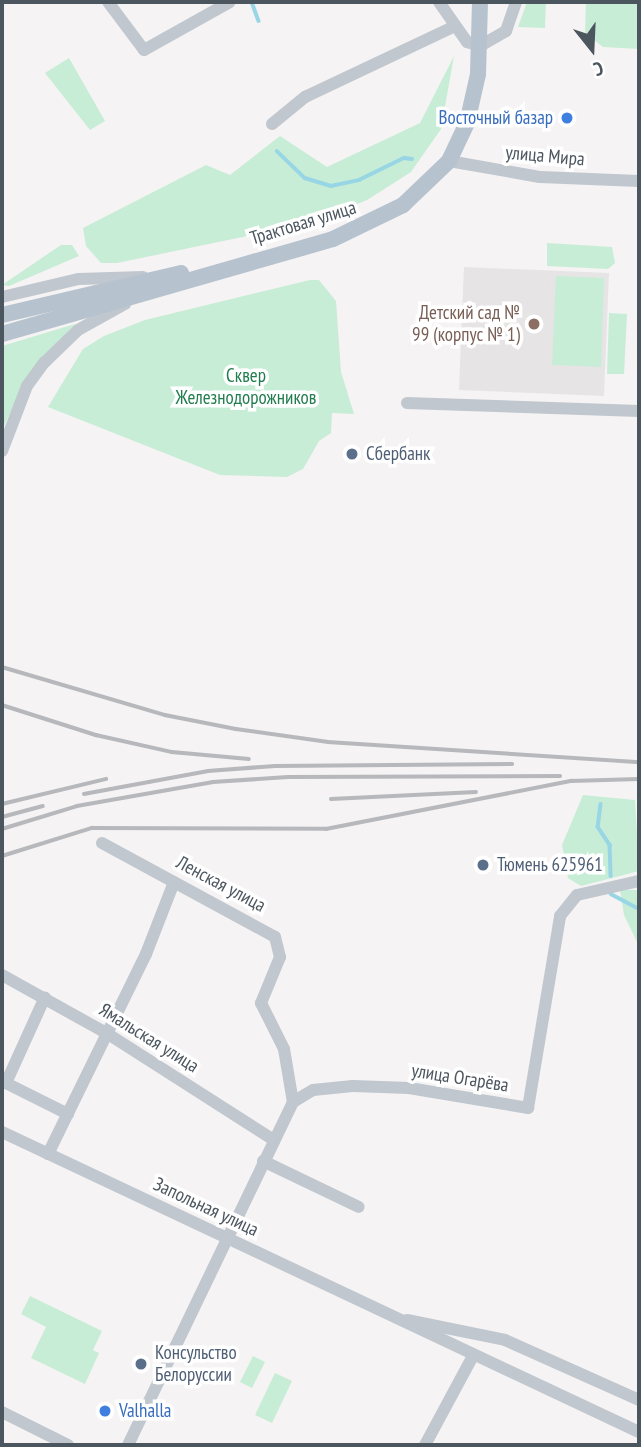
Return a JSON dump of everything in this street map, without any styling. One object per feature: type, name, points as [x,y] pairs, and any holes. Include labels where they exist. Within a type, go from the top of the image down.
[{"type":"main road","name":"Трактовая улица","points":[[2,315],[232,266],[373,223],[417,195],[449,161],[472,108],[480,47],[480,2]]},
{"type":"main road","name":"Трактовая улица","points":[[2,334],[154,284]]},
{"type":"street","points":[[108,2],[144,50],[230,2]]},
{"type":"street","points":[[439,2],[453,27],[467,42],[480,47],[506,31],[516,2]]},
{"type":"street","points":[[272,124],[305,97],[453,27]]},
{"type":"street","name":"улица Мира","points":[[449,161],[540,177],[639,181]]},
{"type":"street","points":[[2,297],[79,279],[154,284]]},
{"type":"street","points":[[2,451],[27,386],[55,350],[93,320],[154,284]]},
{"type":"street","points":[[407,403],[639,411]]},
{"type":"street","name":"Ленская улица","points":[[102,843],[268,931],[280,947],[261,1003],[284,1049],[293,1102]]},
{"type":"street","name":"улица Огарёва","points":[[293,1102],[313,1090],[353,1086],[410,1088],[528,1108],[560,916],[577,895],[639,881]]},
{"type":"street","points":[[48,1154],[108,1034],[174,882]]},
{"type":"street","name":"Ямальская улица","points":[[2,975],[108,1034],[272,1139]]},
{"type":"street","points":[[45,997],[4,1082],[68,1114]]},
{"type":"street","points":[[128,1445],[272,1139],[293,1102]]},
{"type":"street","name":"Запольная улица","points":[[2,1132],[635,1431]]},
{"type":"street","points":[[263,1161],[359,1207]]},
{"type":"street","name":"Запольная улица","points":[[393,1318],[505,1340],[638,1399]]},
{"type":"street","points":[[425,1445],[473,1356]]},
{"type":"street","points":[[2,1412],[68,1445]]},
{"type":"shaded area","name":"Детский сад № 99 (корпус № 1)","points":[[464,267],[609,273],[604,396],[459,390]]},
{"type":"green space","points":[[527,2],[546,2],[545,28],[518,27]]},
{"type":"green space","points":[[586,2],[639,2],[639,49],[603,47],[585,33]]},
{"type":"green space","points":[[454,56],[441,129],[411,172],[367,200],[310,223],[117,263],[101,263],[86,246],[83,228],[206,165],[230,175],[280,136],[327,167],[420,123]]},
{"type":"green space","points":[[69,58],[105,121],[90,130],[45,73]]},
{"type":"green space","points":[[547,243],[612,247],[615,263],[608,269],[547,266]]},
{"type":"green space","points":[[61,245],[72,245],[79,256],[9,286],[2,285]]},
{"type":"green space","points":[[556,276],[604,278],[601,367],[552,365]]},
{"type":"green space","name":"Сквер Железнодорожников","points":[[319,280],[336,301],[341,372],[354,414],[332,413],[331,433],[319,441],[303,469],[287,477],[220,475],[48,407],[83,349],[104,336],[145,320]]},
{"type":"green space","points":[[609,313],[627,314],[624,374],[607,374]]},
{"type":"green space","points":[[75,324],[29,374],[2,430],[2,346]]},
{"type":"green space","points":[[583,795],[635,800],[639,871],[581,886],[568,878],[562,845]]},
{"type":"green space","points":[[620,890],[639,890],[639,946],[624,915]]},
{"type":"green space","points":[[30,1296],[102,1331],[93,1350],[99,1353],[85,1384],[31,1358],[46,1327],[21,1314]]},
{"type":"green space","points":[[253,1356],[265,1362],[252,1388],[240,1382]]},
{"type":"green space","points":[[275,1373],[292,1381],[272,1423],[255,1415]]},
{"type":"waterway","points":[[252,2],[259,21]]},
{"type":"waterway","points":[[277,151],[305,178],[331,186],[359,180],[404,158],[412,159]]},
{"type":"waterway","points":[[601,804],[598,827],[610,845],[611,876]]},
{"type":"waterway","points":[[611,894],[639,909]]},
{"type":"railway","points":[[2,667],[165,715],[236,729],[328,742],[639,762]]},
{"type":"railway","points":[[2,705],[96,735],[172,752],[249,759]]},
{"type":"railway","points":[[84,794],[208,771],[275,766],[512,764]]},
{"type":"railway","points":[[2,829],[77,806],[213,782],[288,777],[560,776]]},
{"type":"railway","points":[[2,804],[106,779]]},
{"type":"railway","points":[[2,856],[92,828],[326,829],[571,781],[639,779]]},
{"type":"railway","points":[[331,799],[476,792]]},
{"type":"railway","points":[[2,817],[43,806]]},
{"type":"place","name":"Восточный базар","points":[[567,118]]},
{"type":"place","name":"Детский сад № 99 (корпус № 1)","points":[[534,324]]},
{"type":"place","name":"Сбербанк","points":[[352,454]]},
{"type":"place","name":"Тюмень 625961","points":[[483,865]]},
{"type":"place","name":"Консульство Белоруссии","points":[[141,1364]]},
{"type":"place","name":"Valhalla","points":[[105,1411]]}]
